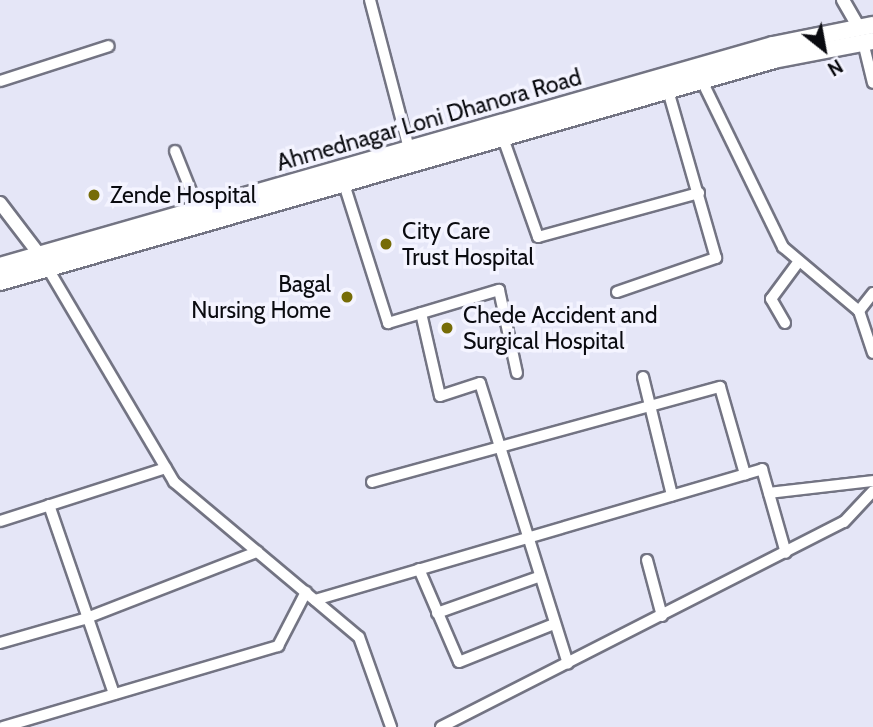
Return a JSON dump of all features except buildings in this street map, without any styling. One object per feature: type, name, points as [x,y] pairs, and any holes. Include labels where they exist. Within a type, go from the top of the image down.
[{"type":"main road","name":"Ahmednagar Loni Dhanora Road","points":[[0,282],[43,261],[198,211],[409,149],[773,45],[867,34]]},
{"type":"main road","name":"Ahmednagar Loni Dhanora Road","points":[[0,267],[43,261],[344,184],[867,34]]},
{"type":"street","points":[[370,0],[409,149]]},
{"type":"street","points":[[843,0],[867,34],[873,83]]},
{"type":"street","points":[[0,81],[109,46]]},
{"type":"street","points":[[702,81],[783,247],[859,311],[873,353]]},
{"type":"street","points":[[617,292],[716,258],[668,91]]},
{"type":"street","points":[[503,138],[538,237],[699,193]]},
{"type":"street","points":[[175,151],[198,211]]},
{"type":"street","points":[[344,184],[388,323],[499,290],[517,373]]},
{"type":"street","points":[[0,203],[43,261],[166,468],[257,552],[359,637],[391,727]]},
{"type":"street","points":[[785,323],[771,299],[799,261]]},
{"type":"street","points":[[859,311],[873,293]]},
{"type":"street","points":[[421,313],[440,396],[480,383],[501,447],[525,538],[568,664]]},
{"type":"street","points":[[643,377],[672,495]]},
{"type":"street","points":[[372,482],[720,387],[745,474]]},
{"type":"street","points":[[0,521],[166,468]]},
{"type":"street","points":[[4,727],[278,646],[310,596],[419,569],[762,469],[786,553]]},
{"type":"street","points":[[769,493],[873,481]]},
{"type":"street","points":[[441,727],[844,522],[873,491]]},
{"type":"street","points":[[49,505],[84,619],[114,694]]},
{"type":"street","points":[[0,643],[84,619],[257,552]]},
{"type":"street","points":[[648,560],[662,616]]},
{"type":"street","points":[[419,569],[458,662],[554,624]]},
{"type":"street","points":[[437,612],[538,577]]},
{"type":"place","name":"Zende Hospital","points":[[94,195]]},
{"type":"place","name":"City Care Trust Hospital","points":[[386,244]]},
{"type":"place","name":"Bagal Nursing Home","points":[[347,297]]},
{"type":"place","name":"Chede Accident and Surgical Hospital","points":[[447,328]]}]
